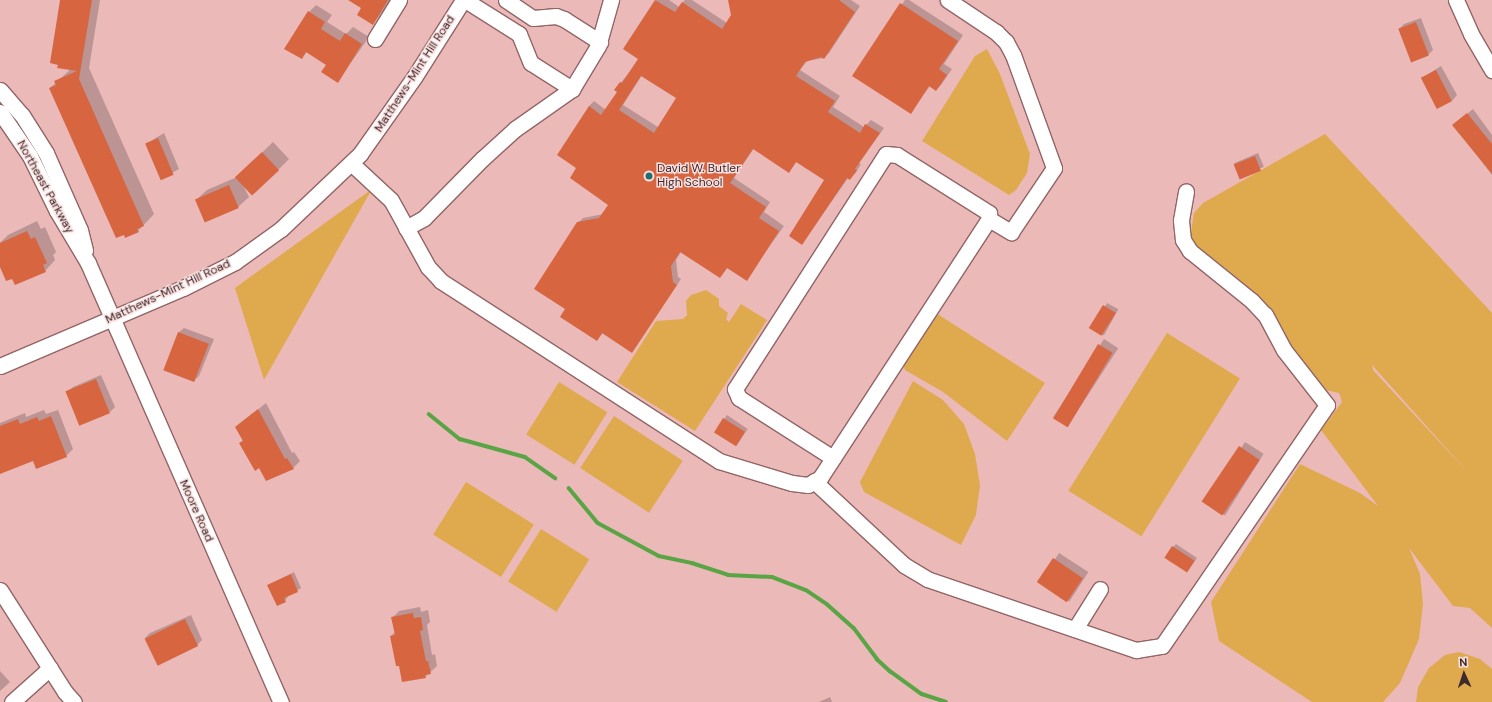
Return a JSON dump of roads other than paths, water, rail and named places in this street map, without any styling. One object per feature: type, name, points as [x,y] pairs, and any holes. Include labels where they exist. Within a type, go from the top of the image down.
[{"type":"street","points":[[375,39],[399,0]]},
{"type":"street","points":[[464,0],[519,34],[523,39]]},
{"type":"street","name":"Matthews-Mint Hill Road","points":[[0,366],[112,320],[235,262],[281,229],[351,163],[378,130],[464,0]]},
{"type":"street","points":[[506,0],[533,18],[556,16],[564,19],[600,42]]},
{"type":"street","points":[[406,228],[424,218],[482,159],[515,129],[572,89],[600,42],[611,0]]},
{"type":"street","points":[[948,0],[996,32],[1006,42],[1013,55],[1054,168],[1011,232],[989,219]]},
{"type":"street","points":[[1456,0],[1471,34],[1492,70]]},
{"type":"street","points":[[539,18],[524,30],[523,39],[526,55],[531,63],[572,89]]},
{"type":"street","name":"Northeast Parkway","points":[[0,90],[22,115],[46,153],[80,230],[88,263]]},
{"type":"street","name":"Northeast Parkway","points":[[0,112],[30,156],[57,211],[88,263],[112,320]]},
{"type":"street","points":[[351,163],[391,200],[428,267],[441,281],[719,461],[792,483],[808,485],[820,478],[989,219],[989,212],[897,155],[886,154],[735,389],[740,398],[833,458]]},
{"type":"street","points":[[814,481],[904,565],[927,579],[1136,650],[1162,646],[1327,405],[1284,350],[1265,315],[1252,301],[1190,251],[1183,240],[1181,220],[1186,191]]},
{"type":"street","name":"Moore Road","points":[[112,320],[281,702]]},
{"type":"street","points":[[1074,629],[1100,589]]},
{"type":"street","points":[[1,596],[74,702]]},
{"type":"street","points":[[12,702],[50,668]]},
{"type":"waterway","points":[[429,414],[460,439],[525,457],[555,478]]},
{"type":"waterway","points":[[569,488],[598,523],[659,556],[692,563],[728,575],[772,577],[806,590],[827,604],[854,628],[877,659],[890,671],[922,694],[946,702]]},
{"type":"place","name":"David W. Butler High School","points":[[649,176]]}]
